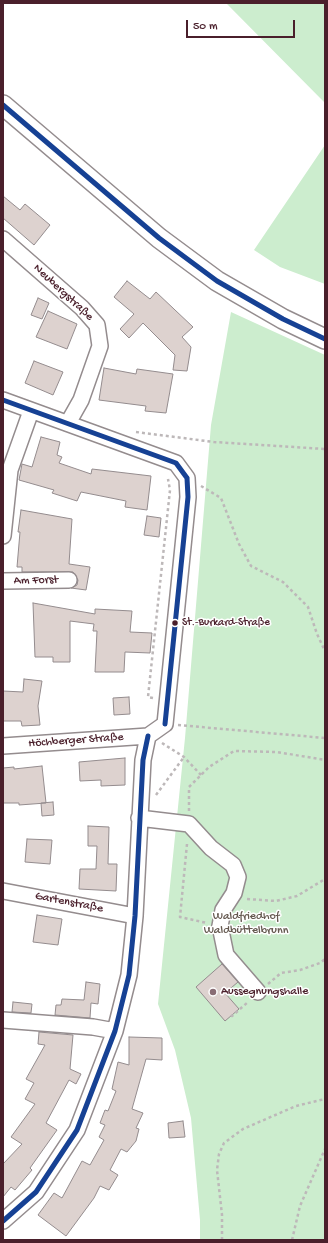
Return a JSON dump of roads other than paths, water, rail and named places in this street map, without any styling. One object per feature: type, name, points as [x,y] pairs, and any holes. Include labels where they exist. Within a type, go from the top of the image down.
[{"type":"main road","points":[[3,105],[159,238],[217,282],[284,319],[325,339]]},
{"type":"street","name":"Neubergstraße","points":[[3,239],[82,308],[97,325],[100,346],[81,400],[68,423]]},
{"type":"street","points":[[3,400],[176,463],[187,478],[188,496],[165,724],[148,736],[142,760],[135,916],[129,975],[115,1031],[77,1130],[36,1192],[3,1221]]},
{"type":"street","points":[[3,536],[10,470],[30,411]]},
{"type":"street","name":"Am Forst","points":[[3,581],[69,580]]},
{"type":"street","name":"Höchberger Straße","points":[[3,746],[148,736]]},
{"type":"street","points":[[139,818],[189,824],[211,848],[233,865],[238,877],[234,893],[223,910],[220,926],[226,955],[258,992]]},
{"type":"street","name":"Gartenstraße","points":[[3,891],[135,916]]},
{"type":"street","points":[[3,1020],[93,1027],[115,1031]]},
{"type":"place","name":"St.-Burkard-Straße","points":[[175,623]]},
{"type":"place","name":"Aussegnungshalle","points":[[213,992]]},
{"type":"park label","name":"Waldfriedhof Waldbüttelbrunn","points":[[246,924]]}]
